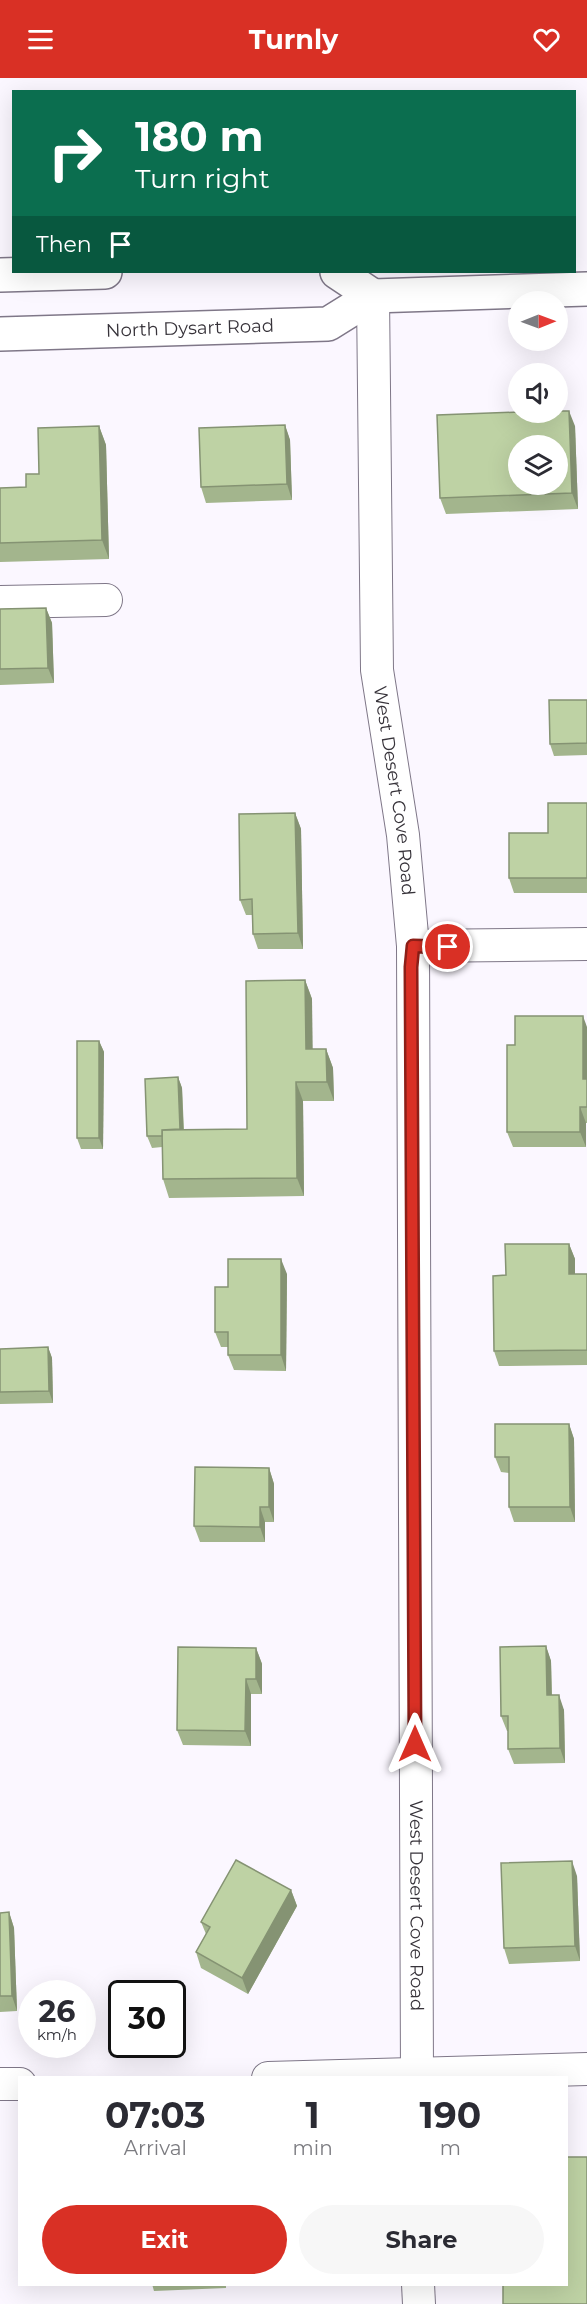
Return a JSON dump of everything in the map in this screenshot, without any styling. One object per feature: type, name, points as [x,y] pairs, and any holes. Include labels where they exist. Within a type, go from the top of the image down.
[{"type":"main road","points":[[0,275],[70,273]]},
{"type":"main road","points":[[338,273],[373,296],[587,289]]},
{"type":"main road","name":"North Dysart Road","points":[[0,334],[328,324],[373,296]]},
{"type":"street","name":"West Desert Cove Road","points":[[373,296],[377,670],[403,835],[413,946],[417,2076]]},
{"type":"street","points":[[0,602],[106,600]]},
{"type":"street","points":[[413,946],[587,944]]},
{"type":"street","points":[[417,2076],[587,2069]]},
{"type":"street","points":[[0,2084],[18,2084]]},
{"type":"street","points":[[418,2286],[418,2304]]},
{"type":"building","points":[[569,411],[572,493],[568,493],[568,435],[508,435],[508,495],[519,495],[440,498],[437,415],[508,412],[508,423],[568,423]]},
{"type":"building","points":[[285,425],[287,484],[201,487],[199,428]]},
{"type":"building","points":[[99,426],[102,540],[0,543],[0,488],[26,487],[26,474],[39,474],[38,428]]},
{"type":"building","points":[[46,608],[48,668],[0,669],[0,609]]},
{"type":"building","points":[[549,700],[587,700],[587,743],[550,744]]},
{"type":"building","points":[[548,803],[587,803],[587,878],[509,878],[509,833],[548,833]]},
{"type":"building","points":[[295,813],[298,933],[253,934],[252,899],[240,900],[239,814]]},
{"type":"building","points":[[305,980],[306,1049],[326,1049],[327,1082],[296,1082],[297,1178],[163,1179],[162,1130],[247,1129],[246,981]]},
{"type":"building","points":[[515,1016],[583,1016],[583,1079],[587,1079],[587,1107],[580,1107],[580,1132],[507,1132],[507,1045],[515,1045]]},
{"type":"building","points":[[77,1041],[99,1041],[99,1138],[77,1138]]},
{"type":"building","points":[[178,1077],[180,1129],[162,1130],[162,1136],[147,1136],[145,1079]]},
{"type":"building","points":[[505,1244],[569,1244],[569,1274],[587,1274],[587,1350],[494,1351],[493,1276],[506,1275]]},
{"type":"building","points":[[228,1259],[281,1259],[281,1355],[228,1355],[228,1332],[215,1332],[215,1287],[228,1287]]},
{"type":"building","points":[[48,1347],[49,1391],[0,1392],[0,1349]]},
{"type":"building","points":[[495,1424],[569,1424],[570,1507],[509,1507],[509,1457],[495,1457]]},
{"type":"building","points":[[195,1467],[269,1468],[269,1507],[260,1507],[260,1527],[194,1526]]},
{"type":"building","points":[[546,1646],[547,1695],[559,1695],[560,1748],[508,1749],[508,1716],[501,1716],[500,1647]]},
{"type":"building","points":[[178,1647],[256,1648],[256,1679],[246,1679],[245,1731],[177,1730]]},
{"type":"building","points":[[236,1860],[291,1890],[242,1978],[196,1952],[210,1927],[201,1922]]},
{"type":"building","points":[[572,1861],[575,1946],[504,1948],[501,1863]]},
{"type":"building","points":[[9,1912],[12,1996],[0,1996],[0,1913]]},
{"type":"building","points":[[568,2157],[587,2157],[587,2304],[503,2304],[503,2286],[568,2286]]},
{"type":"route","points":[[415,1744],[411,967],[413,946],[448,947]]}]
